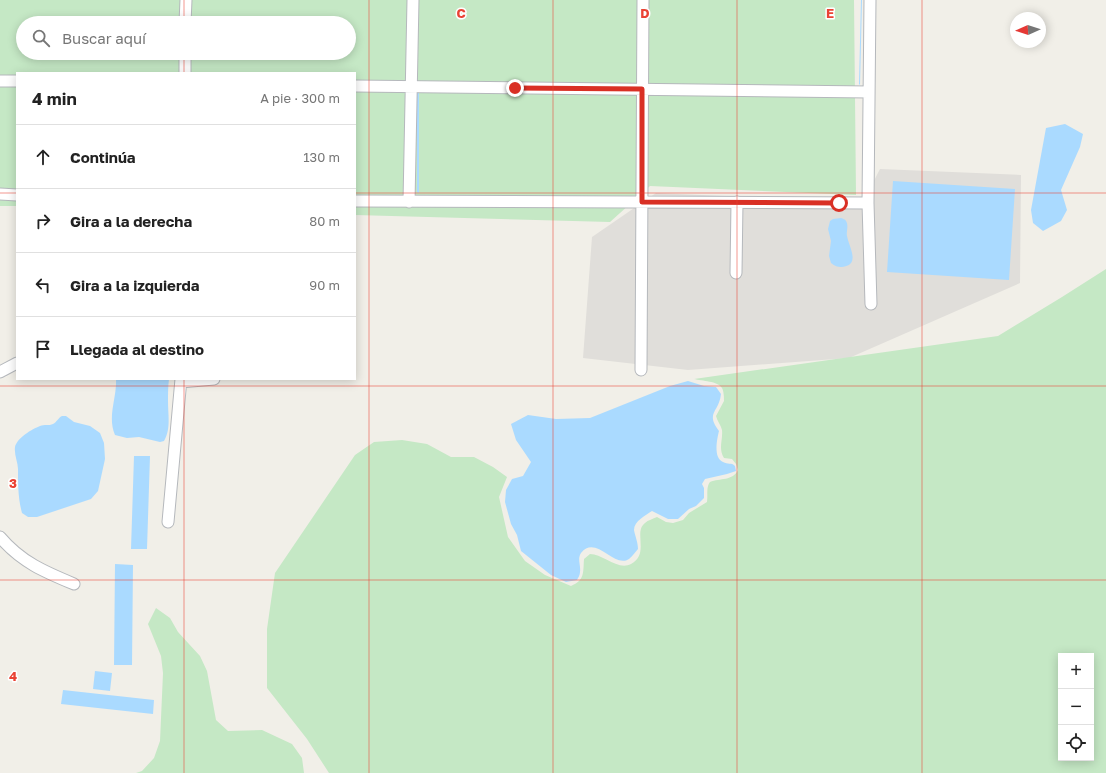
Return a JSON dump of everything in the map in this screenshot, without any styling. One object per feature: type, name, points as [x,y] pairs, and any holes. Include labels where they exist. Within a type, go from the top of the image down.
[{"type":"street","points":[[185,16],[186,0]]},
{"type":"street","points":[[409,202],[413,0]]},
{"type":"street","points":[[641,370],[643,0]]},
{"type":"street","points":[[870,0],[868,203],[871,304]]},
{"type":"street","points":[[185,60],[185,72]]},
{"type":"street","points":[[0,81],[16,81]]},
{"type":"street","points":[[356,86],[869,92]]},
{"type":"street","points":[[0,194],[16,194]]},
{"type":"street","points":[[356,201],[868,203]]},
{"type":"street","points":[[736,273],[737,202]]},
{"type":"street","points":[[0,372],[16,364]]},
{"type":"street","points":[[168,522],[181,380]]},
{"type":"street","points":[[0,537],[26,561],[44,572],[74,584]]},
{"type":"shaded area","points":[[880,169],[1021,175],[1020,283],[849,358],[688,370],[583,358],[592,237],[656,193],[863,202]]},
{"type":"green space","points":[[0,0],[854,0],[856,195],[650,186],[610,222],[356,215],[356,72],[16,72],[16,206],[0,206]]},
{"type":"green space","points":[[1106,269],[1106,773],[329,773],[307,739],[267,688],[267,629],[275,573],[355,455],[374,442],[402,440],[427,444],[451,457],[474,457],[493,467],[507,477],[499,497],[508,537],[525,561],[545,575],[571,586],[576,584],[581,579],[584,559],[590,554],[616,564],[626,566],[631,564],[637,560],[640,555],[640,532],[645,523],[657,517],[666,522],[673,523],[683,520],[689,513],[707,502],[710,482],[730,478],[736,474],[738,470],[736,464],[732,459],[724,458],[721,451],[722,430],[716,416],[724,401],[724,393],[722,388],[717,384],[694,379],[998,336]]},
{"type":"green space","points":[[156,608],[170,618],[178,632],[200,656],[207,671],[216,720],[228,731],[262,730],[292,744],[302,758],[304,773],[136,773],[142,771],[154,758],[160,741],[163,673],[161,656],[148,624]]},
{"type":"water","points":[[862,0],[860,85],[859,84]]},
{"type":"water","points":[[417,93],[419,93],[419,193],[417,192]]},
{"type":"water","points":[[1065,124],[1083,134],[1080,147],[1061,190],[1067,210],[1061,221],[1043,231],[1033,223],[1031,210],[1046,128]]},
{"type":"water","points":[[893,181],[1015,189],[1009,280],[887,272]]},
{"type":"water","points":[[841,218],[847,223],[847,236],[852,255],[851,263],[848,266],[842,267],[831,263],[829,256],[831,241],[828,229],[830,221]]},
{"type":"water","points":[[116,380],[169,380],[169,422],[168,432],[164,441],[160,442],[139,437],[127,438],[115,435],[112,414]]},
{"type":"water","points":[[688,381],[704,386],[716,387],[721,394],[713,416],[715,425],[719,431],[717,453],[720,460],[734,465],[736,471],[705,479],[702,484],[704,488],[704,498],[678,519],[668,519],[652,511],[641,519],[636,524],[634,530],[638,549],[629,559],[623,561],[617,560],[599,549],[593,547],[587,548],[580,555],[580,573],[577,580],[566,582],[551,575],[521,551],[505,502],[506,490],[512,479],[523,476],[531,462],[516,440],[511,424],[528,415],[556,419],[590,418],[670,386]]},
{"type":"water","points":[[62,416],[66,416],[74,422],[90,426],[100,433],[104,443],[105,459],[98,491],[91,499],[37,517],[28,517],[22,513],[18,491],[18,466],[15,453],[16,444],[22,437],[37,427],[53,424]]},
{"type":"water","points":[[134,456],[150,456],[147,549],[131,549]]},
{"type":"water","points":[[115,564],[133,565],[132,665],[114,665]]},
{"type":"water","points":[[95,671],[112,673],[110,691],[93,689]]},
{"type":"water","points":[[63,690],[154,700],[153,714],[61,704]]},
{"type":"route","points":[[515,88],[642,89],[642,202],[839,203]]}]
